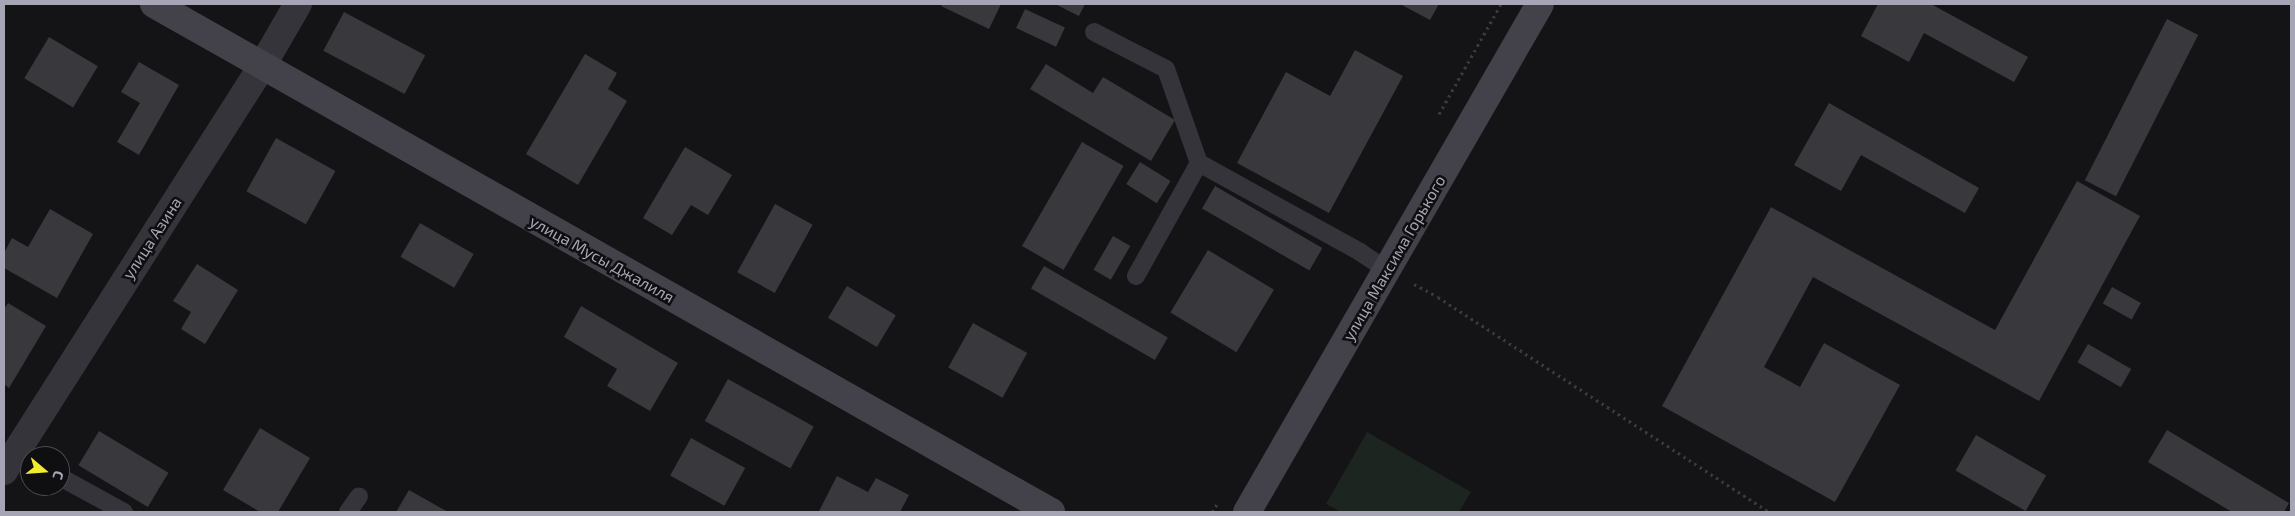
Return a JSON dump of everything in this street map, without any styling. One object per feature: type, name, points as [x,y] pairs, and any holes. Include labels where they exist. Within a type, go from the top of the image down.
[{"type":"street","name":"улица Мусы Джалиля","points":[[154,4],[1051,512]]},
{"type":"street","name":"улица Азина","points":[[17,461],[262,66],[298,4]]},
{"type":"street","name":"улица Максима Горького","points":[[1247,512],[1540,4]]},
{"type":"lane","points":[[1094,32],[1166,70],[1199,163],[1360,252],[1387,270]]},
{"type":"lane","points":[[1136,276],[1199,163]]},
{"type":"lane","points":[[70,482],[124,512]]},
{"type":"lane","points":[[348,512],[359,496]]},
{"type":"path","points":[[1387,270],[1438,297],[1769,512]]},
{"type":"shaded area","points":[[1367,432],[1471,492],[1459,512],[1341,512],[1326,504]]},
{"type":"building","points":[[942,4],[1001,4],[989,29],[941,6]]},
{"type":"building","points":[[1055,4],[1085,4],[1079,16]]},
{"type":"building","points":[[1400,4],[1439,4],[1430,20]]},
{"type":"building","points":[[1878,4],[1931,4],[2028,57],[2014,82],[1924,33],[1909,62],[1861,36]]},
{"type":"building","points":[[1025,9],[1065,28],[1056,47],[1016,28]]},
{"type":"building","points":[[344,12],[425,55],[405,94],[323,51]]},
{"type":"building","points":[[2167,19],[2198,35],[2116,196],[2085,180]]},
{"type":"building","points":[[49,37],[98,66],[73,108],[24,78]]},
{"type":"building","points":[[1355,50],[1403,76],[1329,213],[1237,163],[1286,72],[1330,96]]},
{"type":"building","points":[[585,54],[617,73],[608,89],[627,101],[578,185],[526,154]]},
{"type":"building","points":[[139,62],[179,85],[139,155],[117,142],[140,103],[121,92]]},
{"type":"building","points":[[1046,64],[1093,93],[1103,77],[1175,120],[1151,161],[1030,89]]},
{"type":"building","points":[[1829,103],[1979,188],[1965,213],[1861,155],[1841,191],[1794,165]]},
{"type":"building","points":[[276,138],[335,171],[306,224],[246,191]]},
{"type":"building","points":[[1082,142],[1124,166],[1064,270],[1022,246]]},
{"type":"building","points":[[685,147],[732,175],[708,215],[691,205],[672,235],[643,218]]},
{"type":"building","points":[[1140,162],[1171,181],[1157,203],[1126,184]]},
{"type":"building","points":[[2077,181],[2140,216],[2039,401],[1813,277],[1764,367],[1800,387],[1824,343],[1900,385],[1835,502],[1662,406],[1771,207],[1995,330]]},
{"type":"building","points":[[1215,186],[1322,248],[1309,271],[1202,209]]},
{"type":"building","points":[[775,204],[813,225],[775,293],[737,272]]},
{"type":"building","points":[[50,209],[93,234],[57,298],[4,268],[4,253],[12,238],[28,247]]},
{"type":"building","points":[[420,223],[474,254],[454,288],[400,257]]},
{"type":"building","points":[[1113,236],[1130,246],[1111,280],[1094,270]]},
{"type":"building","points":[[1208,250],[1274,290],[1236,352],[1170,313]]},
{"type":"building","points":[[197,264],[238,290],[205,344],[181,329],[191,312],[173,301]]},
{"type":"building","points":[[1044,266],[1168,338],[1155,360],[1031,289]]},
{"type":"building","points":[[847,286],[896,315],[877,347],[828,318]]},
{"type":"building","points":[[2112,287],[2141,303],[2132,320],[2103,304]]},
{"type":"building","points":[[8,303],[46,326],[9,388],[4,384],[4,309]]},
{"type":"building","points":[[581,306],[678,363],[650,411],[607,386],[617,369],[564,337]]},
{"type":"building","points":[[973,323],[1027,353],[1003,398],[948,368]]},
{"type":"building","points":[[2088,344],[2131,369],[2121,387],[2078,362]]},
{"type":"building","points":[[728,379],[814,427],[790,468],[705,421]]},
{"type":"building","points":[[260,428],[310,458],[278,512],[260,512],[223,490]]},
{"type":"building","points":[[2167,430],[2289,503],[2284,512],[2232,512],[2148,462]]},
{"type":"building","points":[[99,431],[168,473],[148,507],[78,465]]},
{"type":"building","points":[[1976,435],[2046,476],[2026,511],[1956,471]]},
{"type":"building","points":[[691,438],[745,468],[724,506],[670,476]]},
{"type":"building","points":[[837,476],[868,492],[876,478],[909,495],[900,512],[819,511]]},
{"type":"building","points":[[409,490],[448,512],[396,512]]}]
